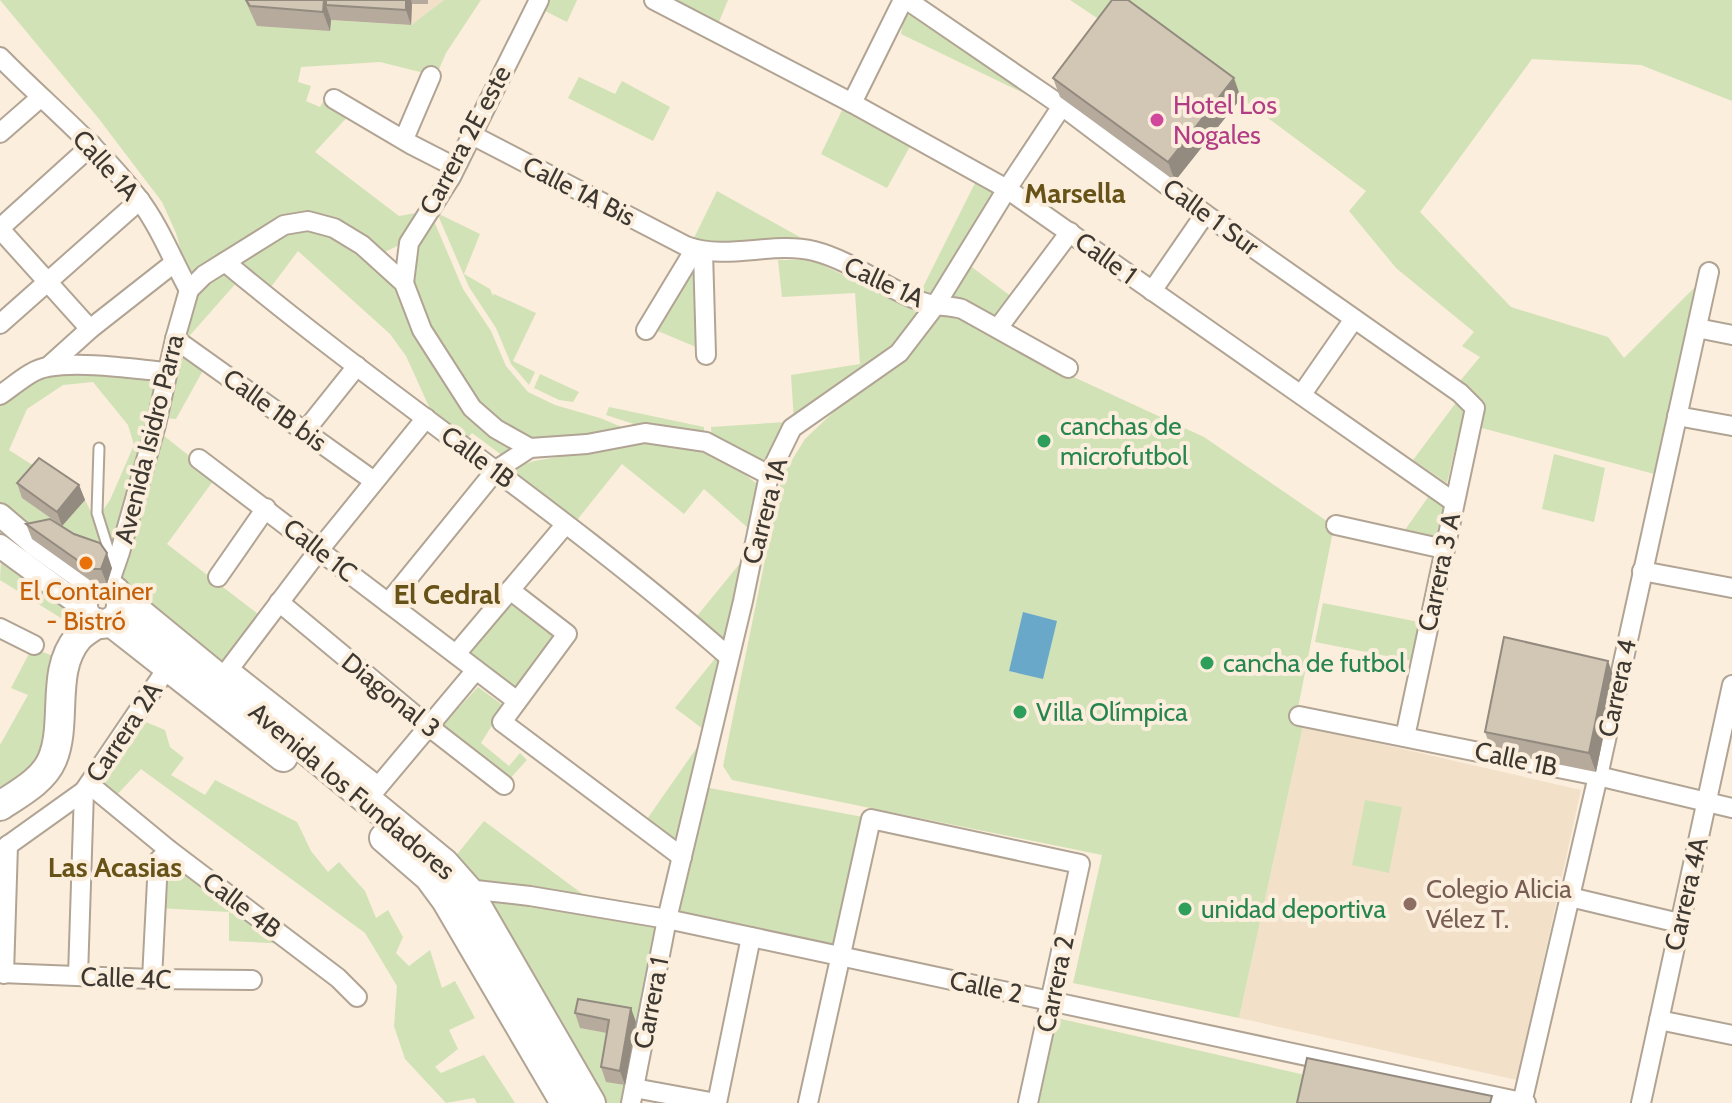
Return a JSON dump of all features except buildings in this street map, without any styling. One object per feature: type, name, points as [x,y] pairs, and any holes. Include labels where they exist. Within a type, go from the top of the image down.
[{"type":"main road","name":"Avenida los Fundadores","points":[[104,599],[168,667],[362,818],[429,877],[457,895],[591,1103]]},
{"type":"main road","name":"Avenida los Fundadores","points":[[104,599],[372,794],[444,863],[457,895],[565,1103]]},
{"type":"main road","points":[[0,806],[30,786],[51,762],[60,724],[63,675],[67,661],[79,635],[104,599]]},
{"type":"street","name":"Carrera 2E este","points":[[404,283],[409,243],[455,167],[539,0]]},
{"type":"street","name":"Calle 1","points":[[654,0],[852,103],[1007,189],[1454,502]]},
{"type":"street","points":[[852,103],[905,0]]},
{"type":"street","name":"Calle 1 Sur","points":[[905,0],[1062,106],[1205,214],[1460,393],[1475,408]]},
{"type":"street","name":"Calle 1A","points":[[0,57],[92,145],[140,200],[189,290]]},
{"type":"street","points":[[404,139],[431,76]]},
{"type":"street","points":[[0,133],[40,98]]},
{"type":"street","points":[[334,99],[455,167]]},
{"type":"street","name":"Carrera 1A","points":[[667,919],[769,475],[792,428],[899,353],[935,306],[1062,106]]},
{"type":"street","name":"Calle 1A Bis","points":[[472,135],[695,249]]},
{"type":"street","points":[[90,329],[0,228],[92,145]]},
{"type":"street","points":[[0,324],[140,200]]},
{"type":"street","points":[[1152,291],[1205,214]]},
{"type":"street","points":[[189,290],[204,275],[284,225],[308,221],[334,228],[362,245],[404,283],[422,330],[472,408],[496,429],[530,448]]},
{"type":"street","points":[[998,328],[1070,232]]},
{"type":"street","points":[[376,258],[409,243]]},
{"type":"street","name":"Calle 1A","points":[[695,249],[770,248],[817,252],[855,267],[917,301],[962,309],[1068,368]]},
{"type":"street","points":[[646,330],[695,249]]},
{"type":"street","points":[[695,249],[706,355]]},
{"type":"street","name":"Calle 1B","points":[[225,262],[281,309],[496,470],[729,657]]},
{"type":"street","points":[[0,395],[49,366],[90,329],[174,263]]},
{"type":"street","name":"Carrera 4","points":[[1524,1103],[1709,272]]},
{"type":"street","name":"Avenida Isidro Parra","points":[[104,599],[165,424],[167,372],[189,290]]},
{"type":"street","points":[[1302,394],[1354,319]]},
{"type":"street","points":[[1697,328],[1732,335]]},
{"type":"street","name":"Calle 1B bis","points":[[175,339],[374,481]]},
{"type":"street","points":[[49,366],[167,372]]},
{"type":"street","points":[[305,431],[357,366]]},
{"type":"street","name":"Carrera 3 A","points":[[1405,737],[1475,408]]},
{"type":"street","points":[[1677,416],[1732,426]]},
{"type":"street","points":[[426,418],[319,550],[229,669],[372,794],[476,670]]},
{"type":"street","points":[[388,603],[496,470],[530,448],[587,444],[645,433],[706,442],[769,475]]},
{"type":"street","name":"Calle 1C","points":[[199,459],[517,701]]},
{"type":"street","points":[[218,577],[266,508]]},
{"type":"street","name":"Avenida los Fundadores","points":[[0,515],[104,599]]},
{"type":"street","points":[[456,654],[565,525]]},
{"type":"street","points":[[1336,525],[1444,549]]},
{"type":"street","name":"Avenida los Fundadores","points":[[1,548],[104,599]]},
{"type":"street","points":[[1642,571],[1732,588]]},
{"type":"street","points":[[510,590],[567,634],[502,722],[682,857]]},
{"type":"street","name":"Diagonal 3","points":[[279,602],[504,785]]},
{"type":"street","points":[[0,628],[34,645]]},
{"type":"street","name":"Carrera 2A","points":[[4,848],[87,787],[168,667]]},
{"type":"street","name":"Carrera 4A","points":[[1641,1103],[1732,685]]},
{"type":"street","name":"Calle 1B","points":[[1299,716],[1598,776],[1732,808]]},
{"type":"street","points":[[78,976],[87,787]]},
{"type":"street","name":"Calle 4B","points":[[87,787],[338,978],[357,997]]},
{"type":"street","name":"Carrera 2","points":[[840,956],[871,819],[1080,864],[1028,1103]]},
{"type":"street","points":[[2,973],[4,848]]},
{"type":"street","points":[[152,979],[158,861],[169,850]]},
{"type":"street","name":"Calle 2","points":[[457,895],[530,896],[667,919],[1524,1103]]},
{"type":"street","points":[[1570,897],[1679,923]]},
{"type":"street","name":"Carrera 1","points":[[667,919],[632,1095],[716,1103]]},
{"type":"street","points":[[716,1103],[751,937]]},
{"type":"street","points":[[808,1103],[840,956]]},
{"type":"street","name":"Calle 4C","points":[[2,973],[252,980]]},
{"type":"street","points":[[1659,1020],[1732,1035]]},
{"type":"lane","points":[[99,448],[97,513],[108,556],[104,599]]},
{"type":"shaded area","points":[[332,0],[444,0],[411,25],[331,20]]},
{"type":"shaded area","name":"Colegio Alicia Vélez T.","points":[[1303,726],[1581,790],[1517,1080],[1239,1018]]},
{"type":"green space","points":[[0,0],[249,0],[330,31],[331,20],[411,25],[444,0],[481,0],[446,53],[436,76],[380,62],[301,67],[298,82],[311,86],[306,101],[320,107],[326,97],[351,113],[315,152],[399,216],[427,211],[408,241],[376,256],[309,219],[190,283],[176,233],[162,202],[99,119]]},
{"type":"green space","points":[[546,0],[577,0],[567,22],[541,9]]},
{"type":"green space","points":[[662,0],[728,0],[716,29]]},
{"type":"green space","points":[[1070,0],[1732,0],[1732,101],[1641,65],[1532,59],[1420,212],[1511,307],[1608,337],[1624,358],[1698,284],[1658,475],[1478,427],[1484,403],[1460,381],[1480,357],[1462,346],[1474,332],[1396,268],[1349,211],[1366,191],[1241,98],[1103,22]]},
{"type":"green space","points":[[905,6],[1050,106],[901,34]]},
{"type":"green space","points":[[579,77],[615,94],[622,81],[670,107],[653,141],[568,98]]},
{"type":"green space","points":[[846,102],[913,141],[887,188],[821,154]]},
{"type":"green space","points":[[978,177],[1001,191],[934,301],[918,297]]},
{"type":"green space","points":[[717,191],[814,245],[691,244]]},
{"type":"green space","points":[[437,213],[480,234],[464,274],[490,289],[493,296],[536,313],[513,361],[535,372],[529,385],[511,364],[496,328],[469,287]]},
{"type":"green space","points":[[431,214],[463,289],[491,331],[506,366],[528,392],[555,405],[634,432],[532,444],[487,417],[426,330],[408,284],[413,244]]},
{"type":"green space","points":[[284,228],[332,230],[401,284],[436,360],[524,447],[507,459],[472,433],[465,441],[435,420],[406,356],[390,334],[298,251],[268,291],[231,263]]},
{"type":"green space","points":[[696,252],[703,350],[653,329]]},
{"type":"green space","points":[[778,260],[812,260],[921,315],[898,348],[794,421],[791,375],[860,364],[855,293],[782,297]]},
{"type":"green space","points":[[965,262],[1016,300],[998,325],[947,302]]},
{"type":"green space","points":[[223,266],[238,281],[184,342],[191,292]]},
{"type":"green space","points":[[954,309],[1065,373],[1204,437],[1334,526],[1297,713],[1303,726],[1239,1018],[1073,983],[1102,855],[732,780],[723,766],[782,476],[805,439],[938,313]]},
{"type":"green space","points":[[178,345],[206,365],[176,419],[162,418]]},
{"type":"green space","points":[[51,372],[162,376],[115,563],[101,513],[110,500],[134,445],[128,425],[93,382],[63,385],[27,409],[9,450],[45,473],[23,498],[62,526],[85,500],[105,558],[32,539],[0,512],[0,400]]},
{"type":"green space","points":[[540,374],[579,392],[573,402],[559,400],[534,388]]},
{"type":"green space","points":[[1458,400],[1465,407],[1447,483],[1413,460]]},
{"type":"green space","points":[[609,407],[704,427],[704,437],[643,427],[606,415]]},
{"type":"green space","points":[[786,422],[768,469],[712,442],[711,427]]},
{"type":"green space","points":[[159,432],[216,477],[167,544],[263,618],[221,672],[115,584]]},
{"type":"green space","points":[[645,439],[691,449],[718,459],[757,484],[748,528],[704,489],[684,514],[622,464],[573,525],[502,471],[534,461]]},
{"type":"green space","points":[[1554,454],[1605,468],[1594,522],[1542,509]]},
{"type":"green space","points":[[1431,493],[1446,504],[1435,543],[1400,537]]},
{"type":"green space","points":[[1,561],[68,609],[64,620],[0,580]]},
{"type":"green space","points":[[741,562],[725,647],[693,621]]},
{"type":"green space","points":[[512,593],[560,632],[514,693],[462,653]]},
{"type":"green space","points":[[1323,603],[1424,623],[1417,662],[1315,642]]},
{"type":"green space","points":[[32,648],[59,658],[48,760],[0,802],[0,745],[28,695],[11,688]]},
{"type":"green space","points":[[717,656],[723,660],[707,732],[675,708]]},
{"type":"green space","points":[[478,687],[504,706],[481,743],[509,766],[520,753],[527,760],[504,785],[437,731]]},
{"type":"green space","points":[[146,722],[165,730],[170,747],[184,758],[171,775],[205,795],[215,780],[297,822],[311,851],[328,872],[339,862],[365,891],[376,918],[388,910],[403,937],[396,953],[409,966],[430,950],[442,988],[455,981],[475,1018],[449,1030],[458,1049],[435,1067],[441,1073],[484,1055],[515,1103],[477,1103],[474,1098],[446,1103],[405,1059],[394,1026],[397,986],[365,933],[141,769],[115,797],[102,787]]},
{"type":"green space","points":[[698,746],[680,846],[645,822]]},
{"type":"green space","points":[[704,787],[863,817],[835,947],[676,915]]},
{"type":"green space","points":[[1365,800],[1402,807],[1389,873],[1352,865]]},
{"type":"green space","points":[[484,821],[592,901],[470,885],[450,863]]},
{"type":"green space","points":[[170,853],[289,944],[229,941],[229,912],[158,908],[159,884]]},
{"type":"green space","points":[[490,895],[663,923],[628,1103],[599,1103],[483,906]]},
{"type":"green space","points":[[1057,1018],[1314,1077],[1308,1103],[1039,1103]]},
{"type":"water","points":[[1023,612],[1057,621],[1043,679],[1009,671]]},
{"type":"place","name":"Hotel Los Nogales","points":[[1157,120]]},
{"type":"place","name":"canchas de microfutbol","points":[[1044,441]]},
{"type":"place","name":"El Container - Bistró","points":[[86,563]]},
{"type":"place","name":"cancha de futbol","points":[[1207,663]]},
{"type":"place","name":"Villa Olímpica","points":[[1020,712]]},
{"type":"place","name":"Colegio Alicia Vélez T.","points":[[1410,904]]},
{"type":"place","name":"unidad deportiva","points":[[1185,909]]},
{"type":"district","name":"Marsella","points":[[1075,193]]},
{"type":"district","name":"El Cedral","points":[[447,594]]},
{"type":"district","name":"Las Acasias","points":[[115,867]]}]
